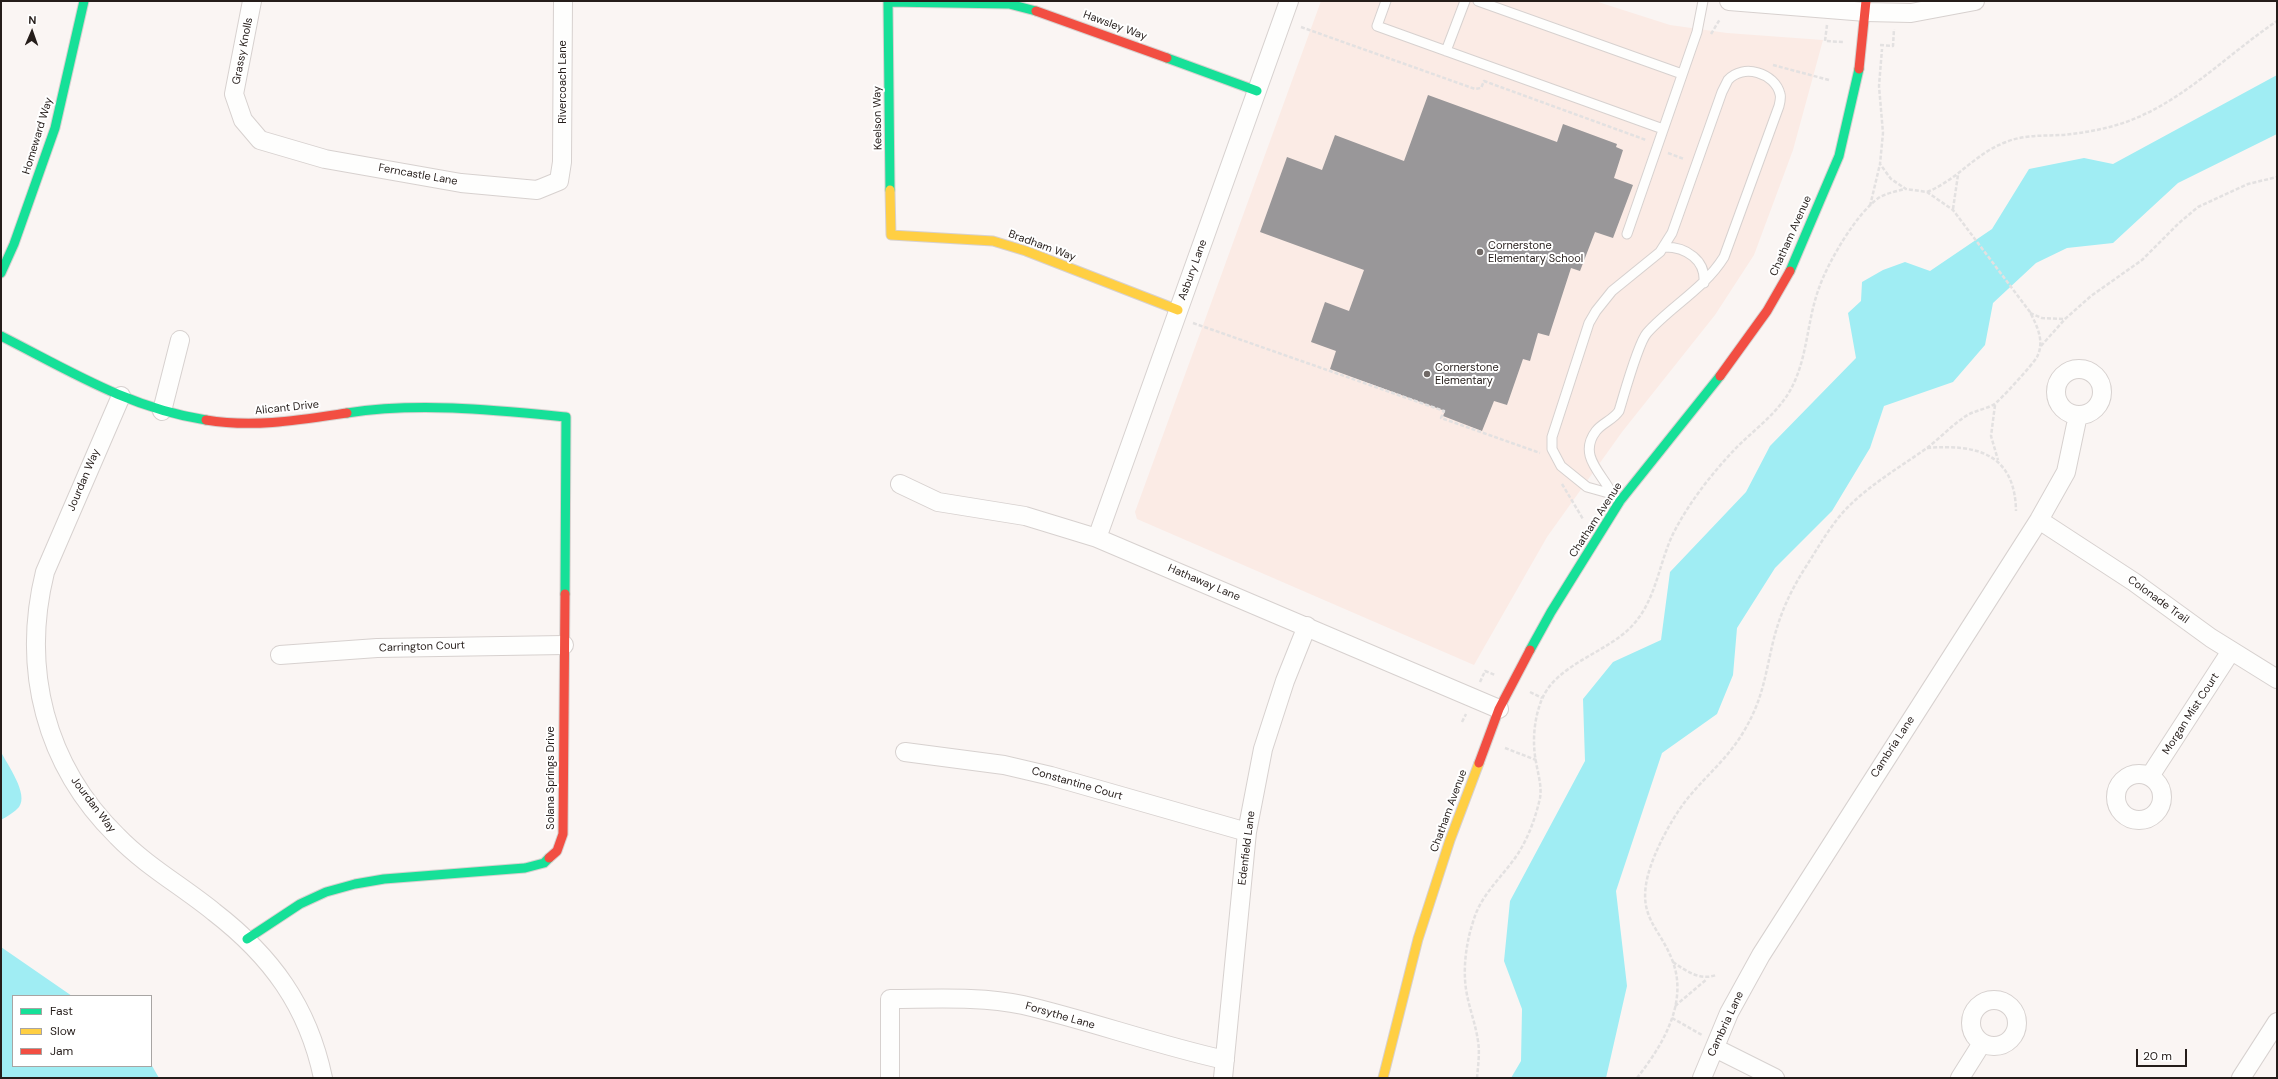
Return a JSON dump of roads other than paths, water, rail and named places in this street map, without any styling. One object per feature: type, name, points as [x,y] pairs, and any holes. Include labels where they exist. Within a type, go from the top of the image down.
[{"type":"street","name":"Homeward Way","points":[[1,273],[14,244],[55,128],[84,1]]},
{"type":"street","name":"Grassy Knolls","points":[[252,1],[234,94],[243,120],[260,140]]},
{"type":"street","name":"Rivercoach Lane","points":[[562,162],[563,1]]},
{"type":"street","name":"Asbury Lane","points":[[1097,538],[1289,1]]},
{"type":"street","points":[[1729,1],[1866,7],[1911,13],[1975,1]]},
{"type":"street","name":"Hawsley Way","points":[[888,2],[973,2],[1010,4],[1051,15],[1257,91]]},
{"type":"street","name":"Keelson Way","points":[[888,2],[891,235]]},
{"type":"street","name":"Chatham Avenue","points":[[1383,1078],[1418,939],[1450,840],[1499,709],[1551,612],[1620,501],[1727,368],[1767,311],[1796,260],[1839,156],[1858,76],[1866,7]]},
{"type":"street","name":"Ferncastle Lane","points":[[260,140],[332,160],[461,183],[537,190],[559,181],[562,162]]},
{"type":"street","name":"Bradham Way","points":[[891,235],[993,241],[1026,251],[1178,310]]},
{"type":"street","name":"Alicant Drive","points":[[1,336],[120,396],[162,411],[211,422],[243,424],[277,422],[376,410],[419,407],[478,408],[566,417],[566,444]]},
{"type":"street","points":[[162,411],[180,340]]},
{"type":"street","name":"Jourdan Way","points":[[120,396],[45,572],[38,601],[35,631],[35,663],[40,696],[49,727],[68,772],[84,797],[116,836],[149,864],[214,912],[247,939],[262,954],[285,984],[298,1006],[309,1029],[323,1078]]},
{"type":"street","name":"Cambria Lane","points":[[1702,1078],[1729,1013],[1761,955],[2039,520],[2066,472],[2078,415]]},
{"type":"street","name":"Solana Springs Drive","points":[[247,939],[300,904],[326,892],[355,884],[384,879],[525,868],[544,863],[557,851],[563,834],[566,444]]},
{"type":"street","name":"Hathaway Lane","points":[[900,484],[938,502],[1025,516],[1097,538],[1307,626],[1499,709]]},
{"type":"street","name":"Colonade Trail","points":[[2039,520],[2134,582],[2231,651],[2277,679]]},
{"type":"street","name":"Edenfield Lane","points":[[1223,1078],[1247,832],[1263,749],[1284,681],[1307,626]]},
{"type":"street","name":"Carrington Court","points":[[280,656],[377,648],[564,645]]},
{"type":"street","name":"Morgan Mist Court","points":[[2150,776],[2231,651]]},
{"type":"street","name":"Constantine Court","points":[[904,752],[1017,768],[1247,832]]},
{"type":"street","name":"Forsythe Lane","points":[[890,1078],[890,998],[984,1000],[1022,1005],[1178,1050],[1225,1060]]},
{"type":"street","points":[[2242,1078],[2277,1022]]},
{"type":"street","points":[[1960,1078],[1982,1043]]},
{"type":"street","points":[[1715,1048],[1775,1078]]},
{"type":"lane","points":[[1386,1],[1376,26],[1663,129]]},
{"type":"lane","points":[[1446,51],[1465,1]]},
{"type":"lane","points":[[1478,1],[1682,74]]},
{"type":"lane","points":[[1627,234],[1697,32],[1703,1]]},
{"type":"lane","points":[[1612,494],[1588,487],[1561,466],[1552,449],[1554,425],[1596,311],[1612,291],[1665,246],[1678,221],[1722,92],[1729,80],[1736,75],[1748,72],[1759,72],[1767,76],[1781,94],[1779,106],[1724,257],[1716,271],[1647,334],[1619,411],[1615,417],[1600,426],[1592,438],[1588,454],[1592,465],[1606,482],[1612,494],[1620,501]]},
{"type":"lane","points":[[1665,246],[1684,250],[1693,256],[1700,264],[1705,275],[1704,283]]},
{"type":"water","points":[[2277,75],[2277,134],[2178,183],[2113,243],[2067,248],[2036,263],[1993,303],[1985,345],[1953,382],[1884,406],[1870,448],[1832,511],[1775,568],[1737,628],[1733,675],[1717,714],[1662,753],[1616,891],[1627,986],[1606,1078],[1511,1078],[1521,1061],[1522,1009],[1504,961],[1510,901],[1585,761],[1583,699],[1613,662],[1661,640],[1670,572],[1746,492],[1770,446],[1856,358],[1848,313],[1861,301],[1862,282],[1883,270],[1905,262],[1930,271],[1992,229],[2029,169],[2084,158],[2113,164]]},
{"type":"water","points":[[1,752],[16,779],[21,795],[21,801],[17,809],[1,820]]},
{"type":"water","points":[[1,947],[71,995],[12,995],[12,1067],[152,1067],[152,1066],[159,1078],[1,1078]]},
{"type":"place","name":"Cornerstone Elementary School","points":[[1480,252]]},
{"type":"place","name":"Cornerstone Elementary","points":[[1427,374]]}]
